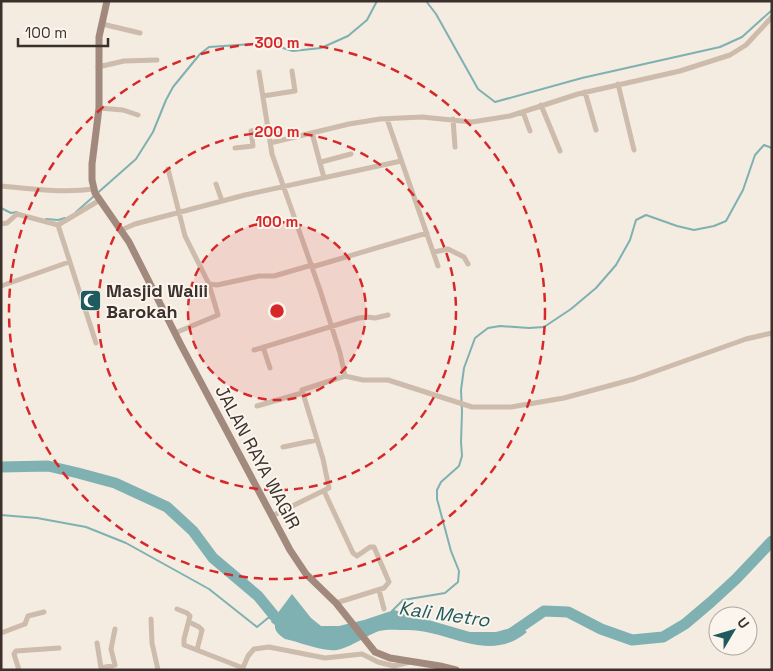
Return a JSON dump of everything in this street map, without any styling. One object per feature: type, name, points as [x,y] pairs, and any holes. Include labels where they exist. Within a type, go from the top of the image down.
[{"type":"main road","points":[[96,195],[92,164],[99,108],[99,37],[107,1]]},
{"type":"main road","name":"JALAN RAYA WAGIR","points":[[96,195],[138,258],[175,333],[290,550],[306,574],[336,603],[375,652],[383,657],[456,670]]},
{"type":"street","points":[[270,143],[349,124],[387,119],[422,117],[481,121],[498,119],[585,92],[680,71],[730,55],[746,45],[772,17]]},
{"type":"street","points":[[102,24],[140,33]]},
{"type":"street","points":[[98,67],[124,61],[157,60]]},
{"type":"street","points":[[263,96],[295,91],[292,71]]},
{"type":"street","points":[[259,72],[272,154],[332,326],[345,376]]},
{"type":"street","points":[[618,84],[634,150]]},
{"type":"street","points":[[585,92],[596,130]]},
{"type":"street","points":[[541,105],[560,151]]},
{"type":"street","points":[[99,108],[123,110],[138,115]]},
{"type":"street","points":[[523,112],[530,131]]},
{"type":"street","points":[[387,119],[438,266]]},
{"type":"street","points":[[453,119],[455,147]]},
{"type":"street","points":[[235,148],[253,146],[251,131],[267,127]]},
{"type":"street","points":[[312,133],[324,178]]},
{"type":"street","points":[[321,162],[351,154]]},
{"type":"street","points":[[121,230],[180,212],[401,161]]},
{"type":"street","points":[[168,169],[185,236],[209,284],[218,315],[175,333]]},
{"type":"street","points":[[216,184],[222,202]]},
{"type":"street","points":[[1,186],[96,195]]},
{"type":"street","points":[[58,225],[96,195]]},
{"type":"street","points":[[1,224],[7,223],[17,214],[58,225]]},
{"type":"street","points":[[58,225],[96,343]]},
{"type":"street","points":[[209,284],[217,285],[259,276],[274,276],[427,233]]},
{"type":"street","points":[[434,252],[448,249],[465,258],[468,264]]},
{"type":"street","points":[[1,286],[69,262]]},
{"type":"street","points":[[254,350],[359,318],[375,318],[388,315]]},
{"type":"street","points":[[257,406],[302,393],[302,390],[345,376],[364,380],[388,380],[472,406],[511,407],[564,398],[634,379],[746,339],[772,333]]},
{"type":"street","points":[[263,347],[270,368]]},
{"type":"street","points":[[272,516],[324,492],[328,486],[323,459],[302,393]]},
{"type":"street","points":[[283,447],[317,440]]},
{"type":"street","points":[[324,492],[355,555],[357,556],[372,546],[376,549],[389,582],[387,586],[378,590],[336,603]]},
{"type":"street","points":[[378,590],[384,609]]},
{"type":"street","points":[[177,609],[189,614],[189,622],[183,642],[187,646],[243,669],[248,656],[254,649],[269,647],[325,658],[362,654],[378,662],[394,666],[413,662]]},
{"type":"street","points":[[1,633],[25,624],[28,616],[44,612]]},
{"type":"street","points":[[151,619],[152,643],[158,670]]},
{"type":"street","points":[[189,622],[200,627],[202,630],[197,650]]},
{"type":"street","points":[[97,643],[101,669],[115,665],[111,645],[115,629]]},
{"type":"street","points":[[19,670],[14,654],[16,651],[59,648]]},
{"type":"water","points":[[292,594],[311,618],[321,626],[339,626],[394,610],[470,632],[496,632],[519,626],[527,632],[512,641],[498,645],[483,646],[422,631],[385,630],[374,633],[341,649],[321,649],[285,639],[278,633],[275,625],[271,622]]},
{"type":"waterway","points":[[76,212],[136,159],[153,132],[173,87],[200,54],[209,47],[266,43],[293,51],[321,48],[348,36],[367,20],[377,1]]},
{"type":"waterway","points":[[426,1],[436,14],[478,89],[495,102],[582,78],[720,47],[742,37],[772,10]]},
{"type":"waterway","points":[[392,611],[403,600],[445,593],[458,582],[459,571],[451,551],[437,499],[437,490],[441,482],[459,466],[462,456],[461,390],[464,368],[475,338],[488,328],[500,326],[544,327],[571,309],[596,288],[616,265],[630,240],[636,220],[646,215],[694,230],[714,226],[726,221],[743,190],[755,155],[764,145],[772,148]]},
{"type":"waterway","points":[[1,208],[11,213],[17,212]]},
{"type":"waterway","points":[[46,219],[58,220],[65,218]]},
{"type":"waterway","name":"Kali Metro","points":[[1,467],[48,466],[78,473],[115,483],[167,507],[193,531],[213,558],[258,596],[276,618],[288,624]]},
{"type":"waterway","points":[[1,515],[37,518],[86,527],[126,543],[209,589],[257,627],[268,618],[276,618]]},
{"type":"waterway","name":"Kali Metro","points":[[509,635],[544,611],[568,612],[601,629],[632,640],[663,637],[685,624],[711,602],[772,541]]},
{"type":"place","name":"Masjid Walii Barokah","points":[[90,300]]}]
